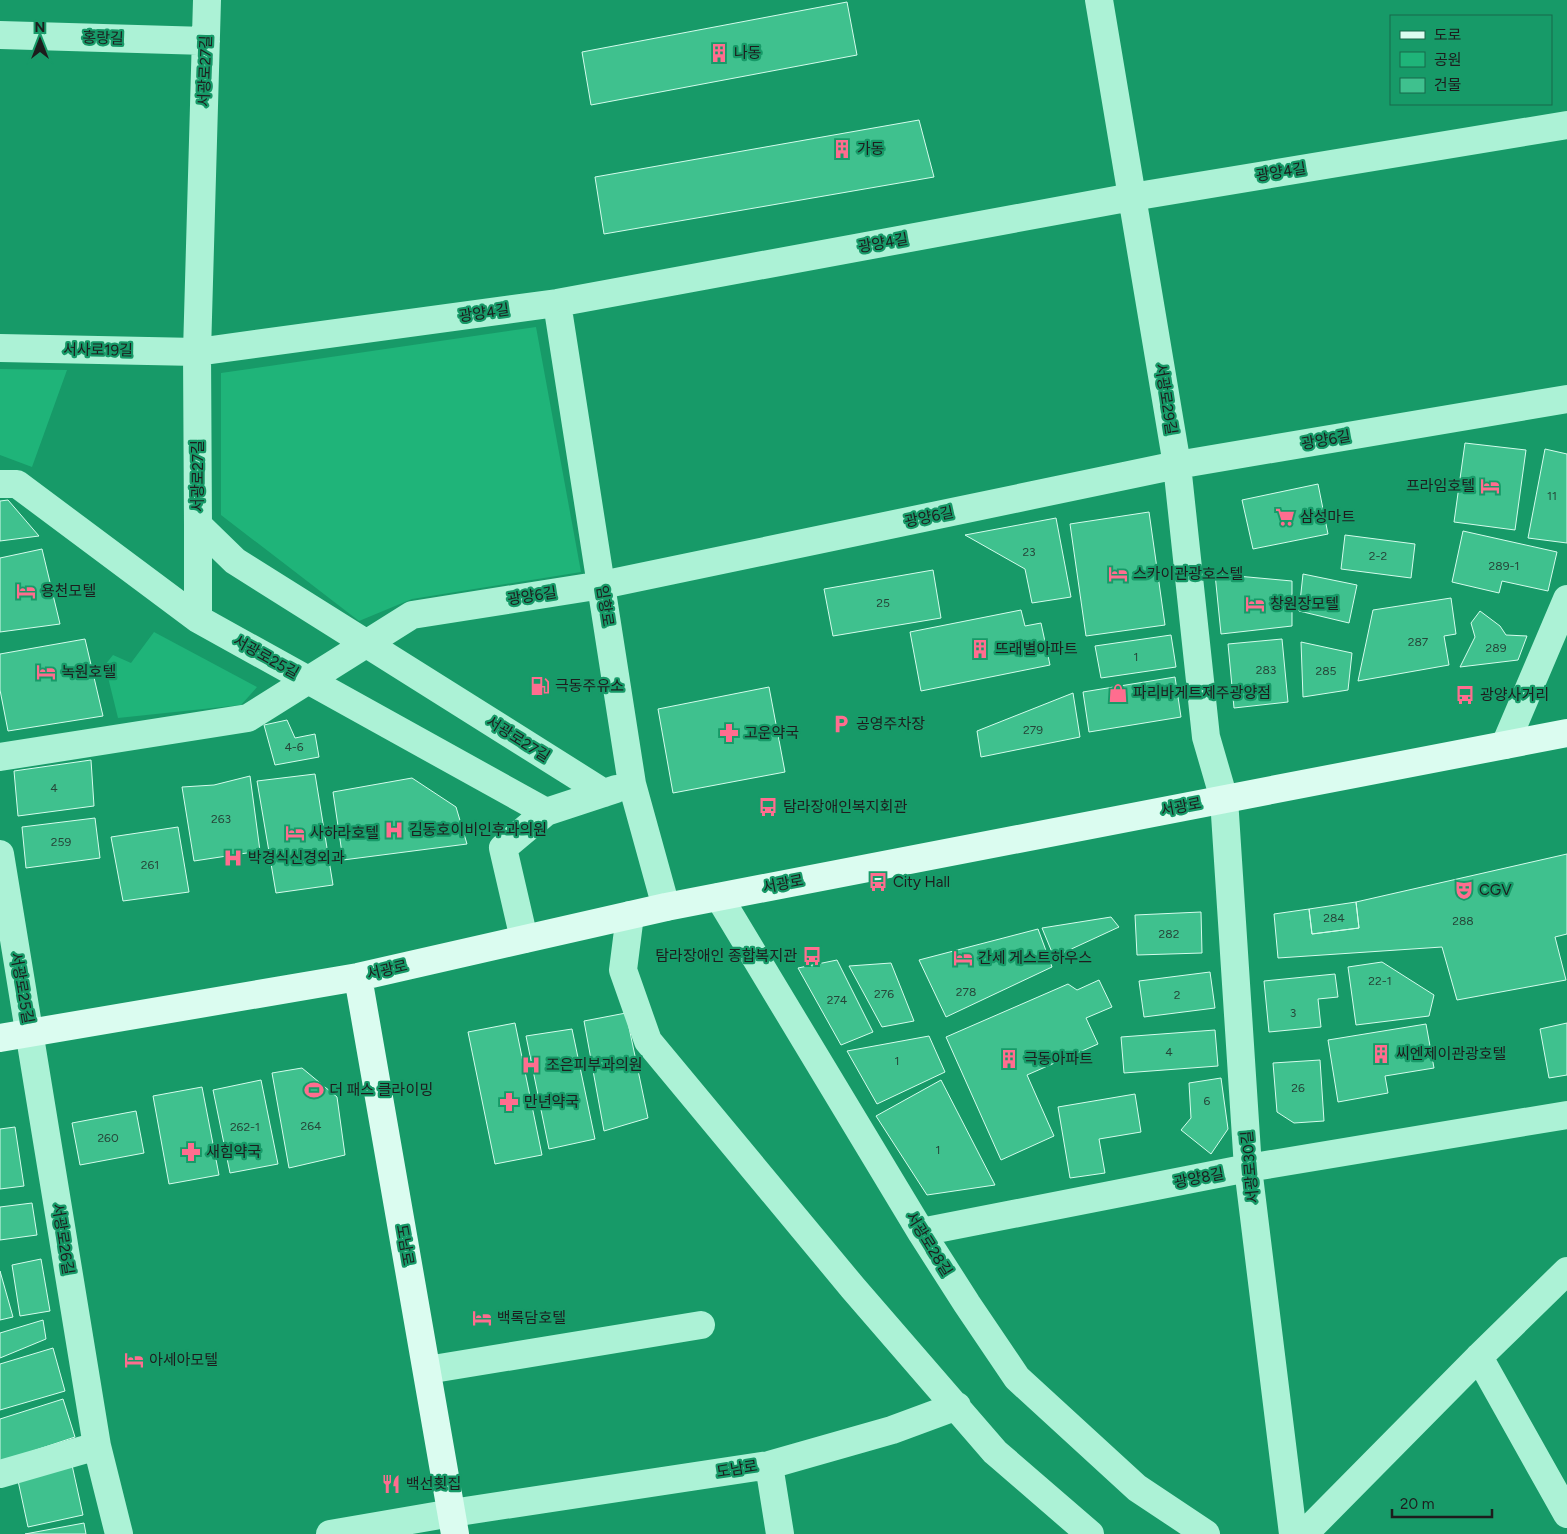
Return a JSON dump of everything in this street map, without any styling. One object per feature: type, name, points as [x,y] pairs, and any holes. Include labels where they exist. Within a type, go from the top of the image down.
[{"type":"main road","name":"서광로","points":[[0,1038],[358,976],[666,907],[1567,733]]},
{"type":"main road","name":"도남로","points":[[358,976],[454,1523]]},
{"type":"street","name":"서광로27길","points":[[207,0],[197,352],[198,524],[235,560],[604,793]]},
{"type":"street","name":"서광로29길","points":[[1100,0],[1177,465],[1206,737],[1224,799]]},
{"type":"street","name":"홍랑길","points":[[0,35],[206,42]]},
{"type":"street","name":"광양4길","points":[[197,352],[557,303],[1132,197],[1567,125]]},
{"type":"street","name":"임항로","points":[[557,303],[632,784],[666,907]]},
{"type":"street","name":"서사로19길","points":[[0,348],[197,352]]},
{"type":"street","name":"광양6길","points":[[0,757],[248,718],[412,615],[602,585],[1177,465],[1567,399]]},
{"type":"street","name":"서광로25길","points":[[0,484],[17,484],[198,619],[546,812]]},
{"type":"street","points":[[198,524],[198,619]]},
{"type":"street","points":[[1505,745],[1567,599]]},
{"type":"street","points":[[524,939],[503,848],[546,812],[632,784]]},
{"type":"street","name":"서광로30길","points":[[1224,799],[1248,1168],[1293,1534]]},
{"type":"street","name":"서광로25길","points":[[0,854],[30,1033]]},
{"type":"street","name":"서광로28길","points":[[719,897],[921,1232],[1017,1378],[1137,1488],[1206,1534]]},
{"type":"street","points":[[630,915],[623,970],[648,1041],[847,1280],[996,1452],[1090,1534]]},
{"type":"street","name":"서광로26길","points":[[30,1033],[97,1446],[119,1534]]},
{"type":"street","name":"광양8길","points":[[921,1232],[1248,1168],[1567,1115]]},
{"type":"street","points":[[1304,1534],[1567,1271]]},
{"type":"street","points":[[427,1370],[701,1326]]},
{"type":"street","points":[[1479,1357],[1567,1514]]},
{"type":"street","name":"도남로","points":[[454,1523],[769,1464],[892,1430],[956,1406]]},
{"type":"street","points":[[0,1474],[97,1446]]},
{"type":"street","points":[[769,1464],[780,1534]]},
{"type":"street","points":[[330,1534],[454,1523]]},
{"type":"green space","points":[[536,327],[581,572],[412,599],[359,621],[221,515],[221,373]]},
{"type":"green space","points":[[0,369],[67,370],[32,467],[0,455]]},
{"type":"green space","points":[[154,632],[257,687],[241,705],[118,718],[105,665],[113,655],[131,663]]},
{"type":"building","name":"나동","points":[[847,2],[857,55],[591,105],[582,52]]},
{"type":"building","name":"가동","points":[[919,120],[934,177],[604,234],[595,177]]},
{"type":"building","name":"프라임호텔","points":[[1465,443],[1526,450],[1515,530],[1454,522]]},
{"type":"building","points":[[1545,449],[1567,454],[1567,543],[1528,538]]},
{"type":"building","name":"삼성마트","points":[[1318,484],[1328,534],[1253,549],[1242,500]]},
{"type":"building","points":[[8,500],[39,536],[0,541],[0,501]]},
{"type":"building","name":"스카이관광호스텔","points":[[1149,512],[1165,625],[1086,636],[1070,524]]},
{"type":"building","points":[[1056,518],[1071,597],[1032,603],[1025,569],[965,535]]},
{"type":"building","points":[[1463,531],[1557,552],[1548,591],[1502,581],[1499,593],[1452,582]]},
{"type":"building","points":[[1345,535],[1415,544],[1411,578],[1341,569]]},
{"type":"building","name":"용천모텔","points":[[42,549],[60,624],[0,632],[0,558]]},
{"type":"building","points":[[933,570],[941,618],[833,636],[824,589]]},
{"type":"building","name":"창원장모텔","points":[[1215,574],[1292,581],[1292,626],[1221,634]]},
{"type":"building","points":[[1303,574],[1357,585],[1349,623],[1299,611]]},
{"type":"building","points":[[1451,598],[1456,634],[1444,636],[1449,665],[1358,681],[1373,610]]},
{"type":"building","name":"뜨래별아파트","points":[[1021,610],[1025,626],[1041,623],[1050,665],[921,691],[910,632]]},
{"type":"building","points":[[1480,611],[1500,626],[1506,635],[1527,636],[1518,660],[1460,667],[1475,637],[1471,623]]},
{"type":"building","points":[[1171,635],[1176,667],[1101,678],[1095,646]]},
{"type":"building","name":"녹원호텔","points":[[85,639],[103,716],[8,731],[0,690],[0,654]]},
{"type":"building","points":[[1282,639],[1288,702],[1234,708],[1228,644]]},
{"type":"building","points":[[1301,642],[1352,653],[1348,690],[1303,697]]},
{"type":"building","points":[[1175,677],[1181,717],[1089,732],[1083,692]]},
{"type":"building","points":[[769,687],[785,772],[673,793],[658,709]]},
{"type":"building","points":[[1073,693],[1080,737],[981,757],[977,731]]},
{"type":"building","points":[[287,720],[295,738],[315,734],[319,757],[275,765],[264,725]]},
{"type":"building","points":[[91,760],[94,806],[18,816],[14,771]]},
{"type":"building","name":"사하라호텔","points":[[315,774],[333,885],[276,893],[257,781]]},
{"type":"building","points":[[250,776],[260,851],[194,861],[182,787],[214,785]]},
{"type":"building","points":[[412,778],[456,807],[467,844],[343,860],[333,792]]},
{"type":"building","points":[[95,818],[100,858],[26,868],[22,827]]},
{"type":"building","points":[[178,827],[189,892],[123,901],[111,837]]},
{"type":"building","points":[[1567,854],[1567,934],[1555,937],[1566,980],[1457,1000],[1442,947],[1278,958],[1274,914],[1309,909],[1312,934],[1359,928],[1356,902]]},
{"type":"building","points":[[1356,902],[1359,928],[1312,934],[1309,909]]},
{"type":"building","points":[[1201,912],[1202,953],[1137,955],[1135,915]]},
{"type":"building","points":[[1111,917],[1119,927],[1054,957],[1042,928]]},
{"type":"building","points":[[1038,929],[1052,967],[946,1017],[919,960]]},
{"type":"building","points":[[837,960],[873,1032],[841,1045],[798,968]]},
{"type":"building","points":[[1382,962],[1434,995],[1429,1016],[1356,1025],[1348,967]]},
{"type":"building","points":[[891,963],[914,1021],[882,1027],[849,966]]},
{"type":"building","points":[[1210,972],[1215,1008],[1144,1017],[1139,981]]},
{"type":"building","points":[[1335,974],[1338,997],[1318,999],[1321,1027],[1269,1032],[1264,981]]},
{"type":"building","name":"극동아파트","points":[[1099,980],[1112,1007],[1086,1018],[1098,1044],[1027,1075],[1054,1136],[1001,1160],[946,1037],[1068,984],[1077,990]]},
{"type":"building","points":[[626,1013],[648,1118],[604,1131],[584,1021]]},
{"type":"building","points":[[515,1023],[542,1155],[495,1164],[468,1032]]},
{"type":"building","points":[[1567,1023],[1567,1075],[1549,1078],[1540,1029]]},
{"type":"building","name":"씨엔제이관광호텔","points":[[1426,1024],[1434,1068],[1385,1076],[1388,1093],[1338,1102],[1328,1040]]},
{"type":"building","points":[[572,1029],[595,1139],[549,1149],[526,1036]]},
{"type":"building","points":[[1215,1030],[1218,1066],[1124,1073],[1121,1037]]},
{"type":"building","points":[[929,1036],[945,1072],[877,1104],[847,1051]]},
{"type":"building","points":[[1320,1060],[1324,1121],[1294,1123],[1277,1112],[1273,1063]]},
{"type":"building","points":[[302,1068],[337,1097],[345,1155],[289,1168],[272,1073]]},
{"type":"building","points":[[1221,1078],[1228,1129],[1211,1154],[1181,1130],[1191,1118],[1189,1083]]},
{"type":"building","points":[[261,1080],[278,1164],[230,1173],[213,1090]]},
{"type":"building","points":[[941,1080],[995,1185],[927,1195],[876,1116]]},
{"type":"building","points":[[202,1087],[219,1175],[169,1184],[153,1096]]},
{"type":"building","points":[[1135,1094],[1141,1132],[1099,1139],[1105,1173],[1070,1178],[1058,1107]]},
{"type":"building","points":[[136,1111],[144,1153],[80,1165],[72,1123]]},
{"type":"building","points":[[15,1127],[24,1186],[0,1189],[0,1129]]},
{"type":"building","points":[[32,1203],[37,1235],[0,1240],[0,1207]]},
{"type":"building","points":[[41,1259],[50,1311],[20,1316],[12,1265]]},
{"type":"building","points":[[0,1271],[13,1317],[0,1320]]},
{"type":"building","points":[[43,1320],[46,1339],[0,1358],[0,1333]]},
{"type":"building","points":[[53,1348],[65,1391],[0,1410],[0,1364]]},
{"type":"building","points":[[63,1399],[75,1437],[0,1462],[0,1419]]},
{"type":"building","points":[[72,1465],[83,1515],[28,1527],[17,1476]]},
{"type":"building","points":[[84,1523],[86,1534],[25,1534]]},
{"type":"place","name":"나동","points":[[719,53]]},
{"type":"place","name":"가동","points":[[842,149]]},
{"type":"place","name":"프라임호텔","points":[[1490,486]]},
{"type":"place","name":"삼성마트","points":[[1285,517]]},
{"type":"place","name":"스카이관광호스텔","points":[[1118,574]]},
{"type":"place","name":"용천모텔","points":[[26,591]]},
{"type":"place","name":"창원장모텔","points":[[1255,604]]},
{"type":"place","name":"뜨래별아파트","points":[[980,649]]},
{"type":"place","name":"녹원호텔","points":[[46,672]]},
{"type":"place","name":"극동주유소","points":[[540,686]]},
{"type":"place","name":"파리바게트제주광양점","points":[[1118,693]]},
{"type":"place","name":"광양사거리","points":[[1465,695]]},
{"type":"place","name":"공영주차장","points":[[841,724]]},
{"type":"place","name":"고운약국","points":[[729,733]]},
{"type":"place","name":"탐라장애인복지회관","points":[[768,807]]},
{"type":"place","name":"김동호이비인후과의원","points":[[394,830]]},
{"type":"place","name":"사하라호텔","points":[[295,833]]},
{"type":"place","name":"박경식신경외과","points":[[233,858]]},
{"type":"place","name":"City Hall","points":[[878,882]]},
{"type":"place","name":"CGV","points":[[1464,890]]},
{"type":"place","name":"탐라장애인 종합복지관","points":[[812,956]]},
{"type":"place","name":"간세 게스트하우스","points":[[963,958]]},
{"type":"place","name":"씨엔제이관광호텔","points":[[1381,1054]]},
{"type":"place","name":"극동아파트","points":[[1009,1059]]},
{"type":"place","name":"조은피부과의원","points":[[531,1065]]},
{"type":"place","name":"더 패스 클라이밍","points":[[314,1090]]},
{"type":"place","name":"만년약국","points":[[509,1102]]},
{"type":"place","name":"새힘약국","points":[[191,1152]]},
{"type":"place","name":"백록담호텔","points":[[482,1318]]},
{"type":"place","name":"아세아모텔","points":[[134,1360]]},
{"type":"place","name":"백선횟집","points":[[391,1484]]}]
